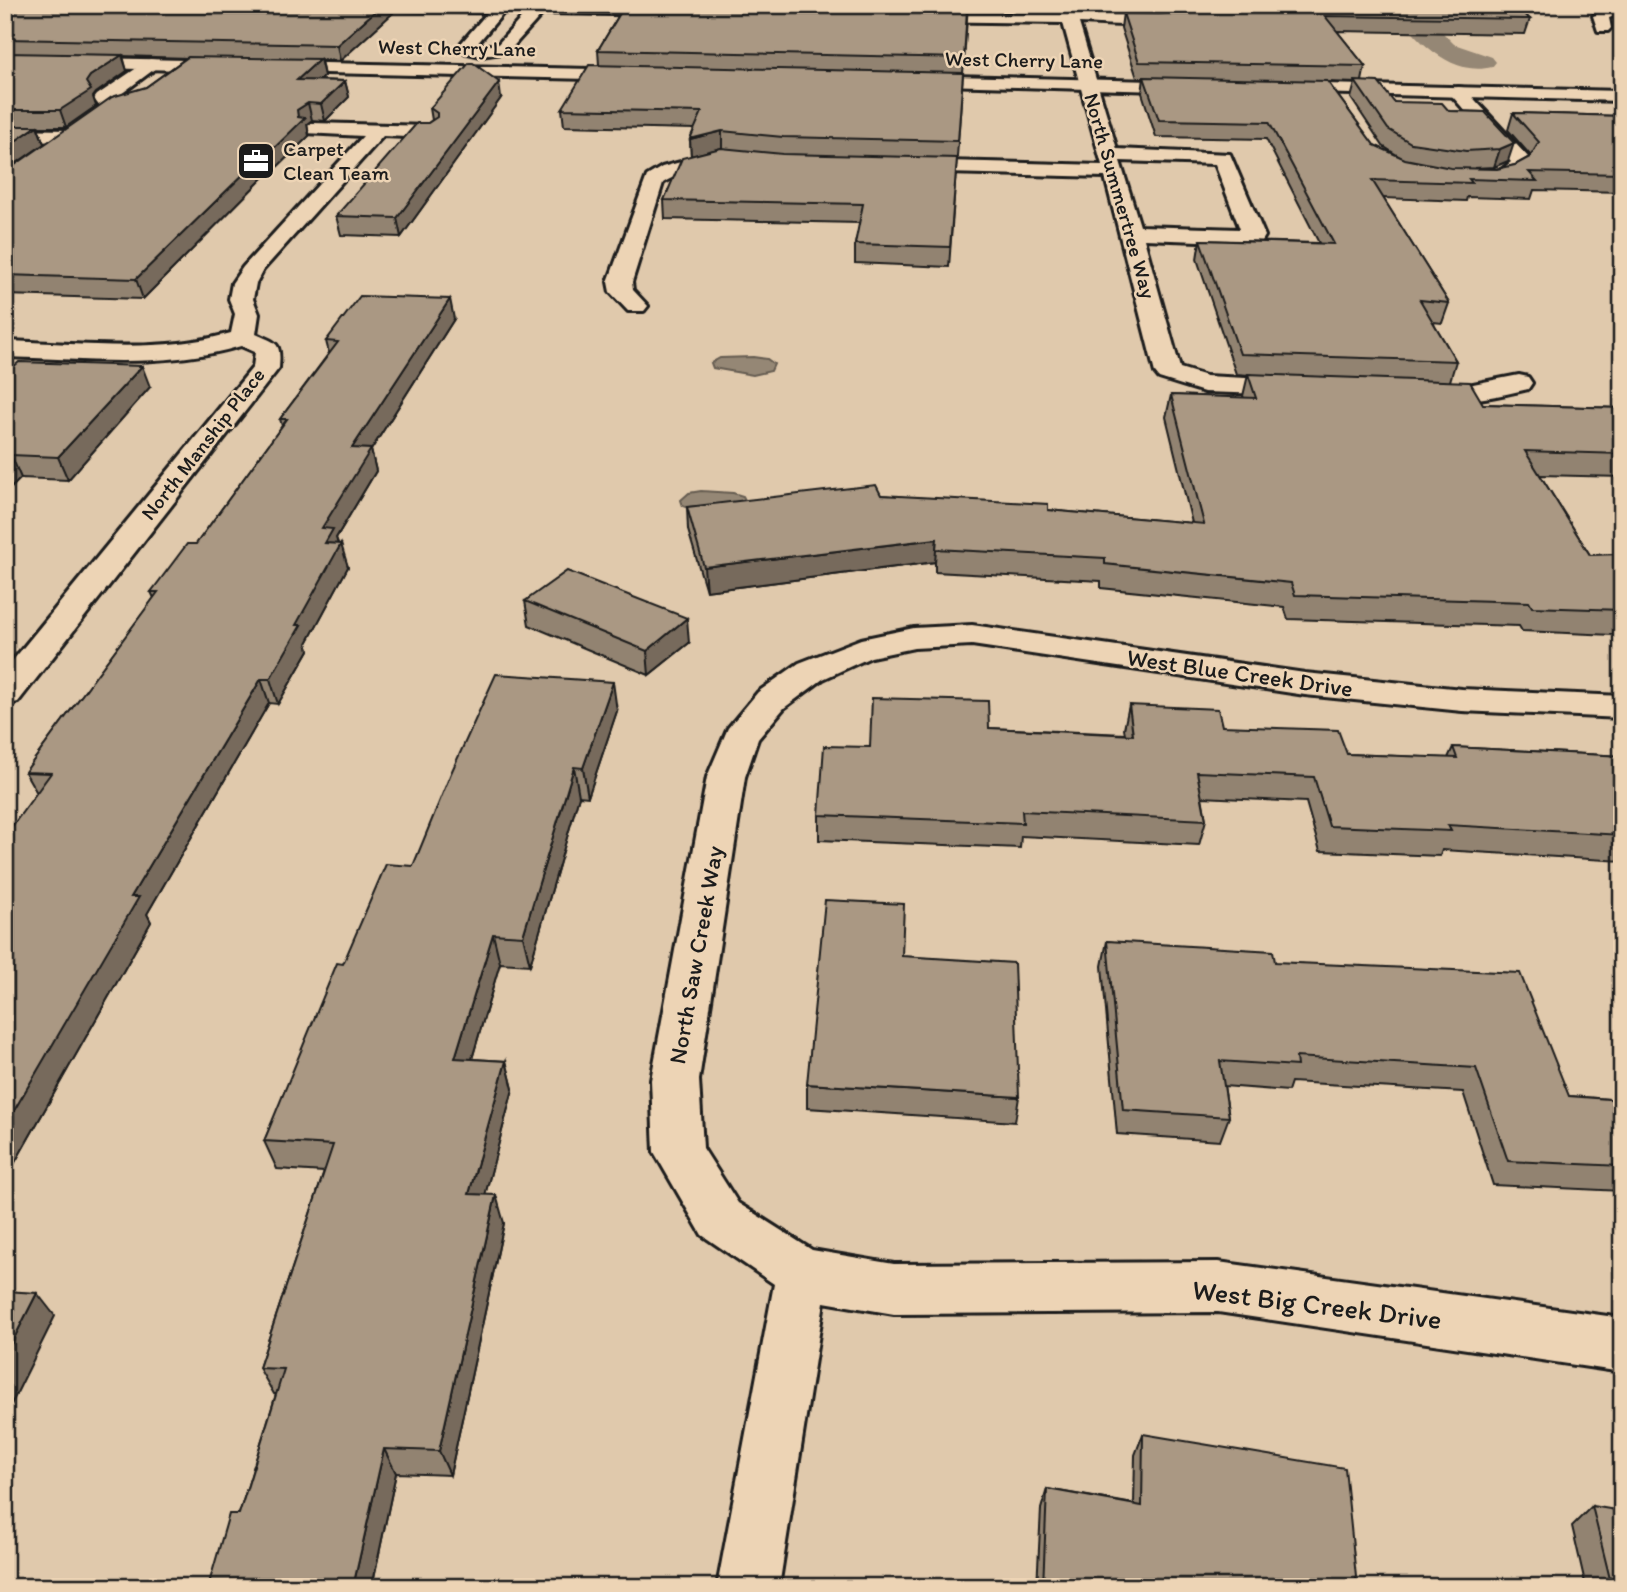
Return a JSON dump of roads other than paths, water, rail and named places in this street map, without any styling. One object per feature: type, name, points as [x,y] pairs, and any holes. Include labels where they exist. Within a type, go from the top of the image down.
[{"type":"street","points":[[357,5],[538,9],[661,8],[687,12]]},
{"type":"street","points":[[1603,28],[1601,16],[1622,6]]},
{"type":"street","points":[[500,8],[465,48],[481,51],[502,49],[538,9]]},
{"type":"street","points":[[902,16],[942,11],[1070,19],[1173,20],[1216,9]]},
{"type":"street","name":"North Summertree Way","points":[[1070,19],[1132,232],[1168,373],[1204,384],[1329,388]]},
{"type":"street","points":[[463,71],[481,51]]},
{"type":"street","name":"West Cherry Lane","points":[[5,61],[657,75]]},
{"type":"street","points":[[110,108],[103,99],[150,64]]},
{"type":"street","points":[[49,152],[110,108],[144,99],[190,65]]},
{"type":"street","name":"West Cherry Lane","points":[[894,80],[1209,87]]},
{"type":"street","points":[[1263,88],[1336,97],[1458,92],[1622,96]]},
{"type":"street","points":[[1458,92],[1521,161],[1520,168],[1512,174],[1458,177]]},
{"type":"street","points":[[312,129],[430,132]]},
{"type":"street","name":"North Manship Place","points":[[5,694],[266,368],[268,349],[243,337],[247,314],[241,299],[244,283],[254,267],[377,131]]},
{"type":"street","points":[[5,135],[70,136]]},
{"type":"street","points":[[636,306],[622,292],[620,282],[654,180],[669,171],[722,158],[747,160]]},
{"type":"street","points":[[880,165],[1112,163],[1223,158],[1254,236],[1132,232]]},
{"type":"street","points":[[5,349],[157,353],[202,349],[243,337]]},
{"type":"street","points":[[1398,391],[1468,393],[1520,383]]},
{"type":"street","name":"West Blue Creek Drive","points":[[860,649],[915,638],[972,635],[1305,684],[1462,700],[1622,707]]},
{"type":"street","name":"North Saw Creek Way","points":[[802,1273],[720,1219],[679,1152],[675,1080],[726,777],[741,736],[771,699],[811,671],[860,649]]},
{"type":"street","points":[[748,1587],[802,1273]]},
{"type":"street","name":"West Big Creek Drive","points":[[802,1273],[894,1289],[1218,1287],[1622,1345]]},
{"type":"waterway","points":[[1402,5],[1437,43],[1456,55],[1483,62]]},
{"type":"place","name":"Carpet Clean Team","points":[[256,161]]}]
